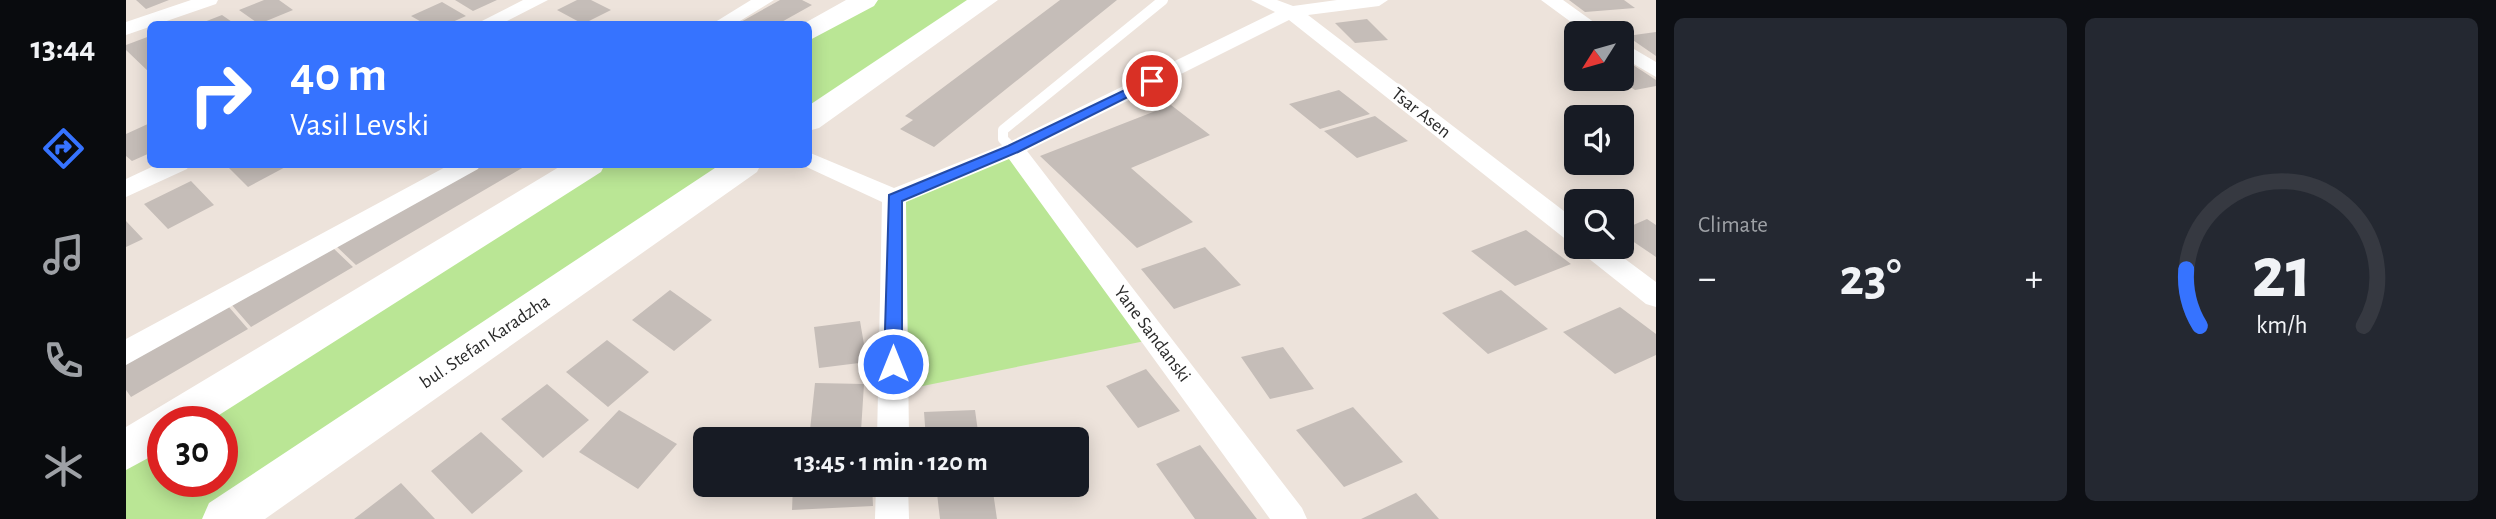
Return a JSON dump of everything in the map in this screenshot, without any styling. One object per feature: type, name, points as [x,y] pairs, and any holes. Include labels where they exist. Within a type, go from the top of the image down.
[{"type":"street","points":[[149,21],[209,0]]},
{"type":"street","points":[[493,21],[539,0]]},
{"type":"street","points":[[727,21],[765,0]]},
{"type":"street","points":[[812,31],[864,0]]},
{"type":"street","points":[[812,118],[985,0]]},
{"type":"street","name":"Tsar Asen","points":[[1260,0],[1291,12],[1564,225]]},
{"type":"street","points":[[812,161],[894,198],[1013,149],[1291,12],[1379,0]]},
{"type":"street","points":[[1550,0],[1582,21]]},
{"type":"street","points":[[126,29],[147,22]]},
{"type":"street","points":[[1634,56],[1656,71]]},
{"type":"street","name":"Yane Sandanski","points":[[1013,149],[1290,519]]},
{"type":"street","points":[[126,189],[171,168]]},
{"type":"street","points":[[126,353],[463,168]]},
{"type":"street","points":[[198,406],[583,168]]},
{"type":"street","name":"bul. Stefan Karadzha","points":[[226,519],[739,168]]},
{"type":"street","points":[[893,427],[894,198]]},
{"type":"street","points":[[1607,259],[1656,297]]},
{"type":"street","points":[[126,450],[147,437]]},
{"type":"street","points":[[892,497],[892,519]]},
{"type":"lane","points":[[1013,149],[1003,139],[1003,130],[1163,0]]},
{"type":"green space","points":[[865,0],[985,0],[812,119],[812,31]]},
{"type":"green space","points":[[1013,149],[1155,339],[893,392],[894,198]]},
{"type":"green space","points":[[584,168],[741,168],[226,519],[126,519],[126,450],[147,437],[147,497],[238,497],[238,406],[198,406]]},
{"type":"building","points":[[136,0],[169,0],[146,9]]},
{"type":"building","points":[[264,0],[279,0],[293,10],[266,21],[255,21],[239,10]]},
{"type":"building","points":[[455,0],[497,0],[473,11]]},
{"type":"building","points":[[577,0],[591,0],[611,10],[589,21],[577,21],[557,10]]},
{"type":"building","points":[[780,0],[802,0],[812,5],[783,21],[743,21]]},
{"type":"building","points":[[1060,0],[1117,0],[934,147],[900,129],[913,120],[905,116]]},
{"type":"building","points":[[1569,0],[1624,0],[1635,8],[1585,12]]},
{"type":"building","points":[[442,2],[466,16],[455,21],[420,21],[411,16]]},
{"type":"building","points":[[222,15],[231,21],[207,21]]},
{"type":"building","points":[[1367,19],[1388,40],[1355,43],[1335,23]]},
{"type":"building","points":[[1656,32],[1656,56],[1634,41],[1634,35]]},
{"type":"building","points":[[147,37],[147,70],[126,50],[126,45]]},
{"type":"building","points":[[1634,66],[1656,80],[1656,86],[1635,90]]},
{"type":"building","points":[[1339,90],[1370,114],[1320,129],[1289,104]]},
{"type":"building","points":[[1171,105],[1210,135],[1131,168],[1193,222],[1137,248],[1040,156]]},
{"type":"building","points":[[1375,116],[1408,141],[1357,158],[1324,131]]},
{"type":"building","points":[[147,124],[147,154],[132,161],[126,156],[126,134]]},
{"type":"building","points":[[229,168],[284,168],[248,187]]},
{"type":"building","points":[[472,168],[522,168],[356,265],[335,245]]},
{"type":"building","points":[[191,181],[214,205],[168,229],[144,204]]},
{"type":"building","points":[[1647,219],[1656,225],[1656,257],[1634,242],[1634,225]]},
{"type":"building","points":[[126,221],[143,239],[126,247]]},
{"type":"building","points":[[1526,230],[1571,264],[1515,286],[1471,251]]},
{"type":"building","points":[[332,247],[353,267],[251,327],[231,304]]},
{"type":"building","points":[[1205,247],[1241,285],[1174,309],[1141,269]]},
{"type":"building","points":[[670,290],[712,320],[674,351],[632,320]]},
{"type":"building","points":[[1501,290],[1548,329],[1488,354],[1442,313]]},
{"type":"building","points":[[228,306],[248,329],[131,397],[126,390],[126,363]]},
{"type":"building","points":[[1620,307],[1656,334],[1656,355],[1615,374],[1563,332]]},
{"type":"building","points":[[860,321],[867,362],[819,368],[814,327]]},
{"type":"building","points":[[607,340],[649,372],[608,407],[566,372]]},
{"type":"building","points":[[1283,347],[1314,389],[1270,399],[1241,357]]},
{"type":"building","points":[[1146,369],[1180,411],[1138,428],[1106,386]]},
{"type":"building","points":[[815,383],[864,384],[861,427],[810,427]]},
{"type":"building","points":[[547,384],[589,420],[543,458],[501,419]]},
{"type":"building","points":[[1353,407],[1403,462],[1344,487],[1296,430]]},
{"type":"building","points":[[619,410],[677,444],[638,489],[579,452]]},
{"type":"building","points":[[975,410],[977,427],[925,427],[924,412]]},
{"type":"building","points":[[481,432],[523,471],[472,514],[431,471]]},
{"type":"building","points":[[1200,445],[1257,519],[1195,519],[1156,464]]},
{"type":"building","points":[[401,483],[435,519],[354,519]]},
{"type":"building","points":[[1416,493],[1439,519],[1361,519]]},
{"type":"building","points":[[793,497],[873,497],[873,506],[792,510]]},
{"type":"building","points":[[937,497],[994,497],[997,519],[940,519]]},
{"type":"route","points":[[893,364],[894,198],[1013,149],[1152,81]]}]
